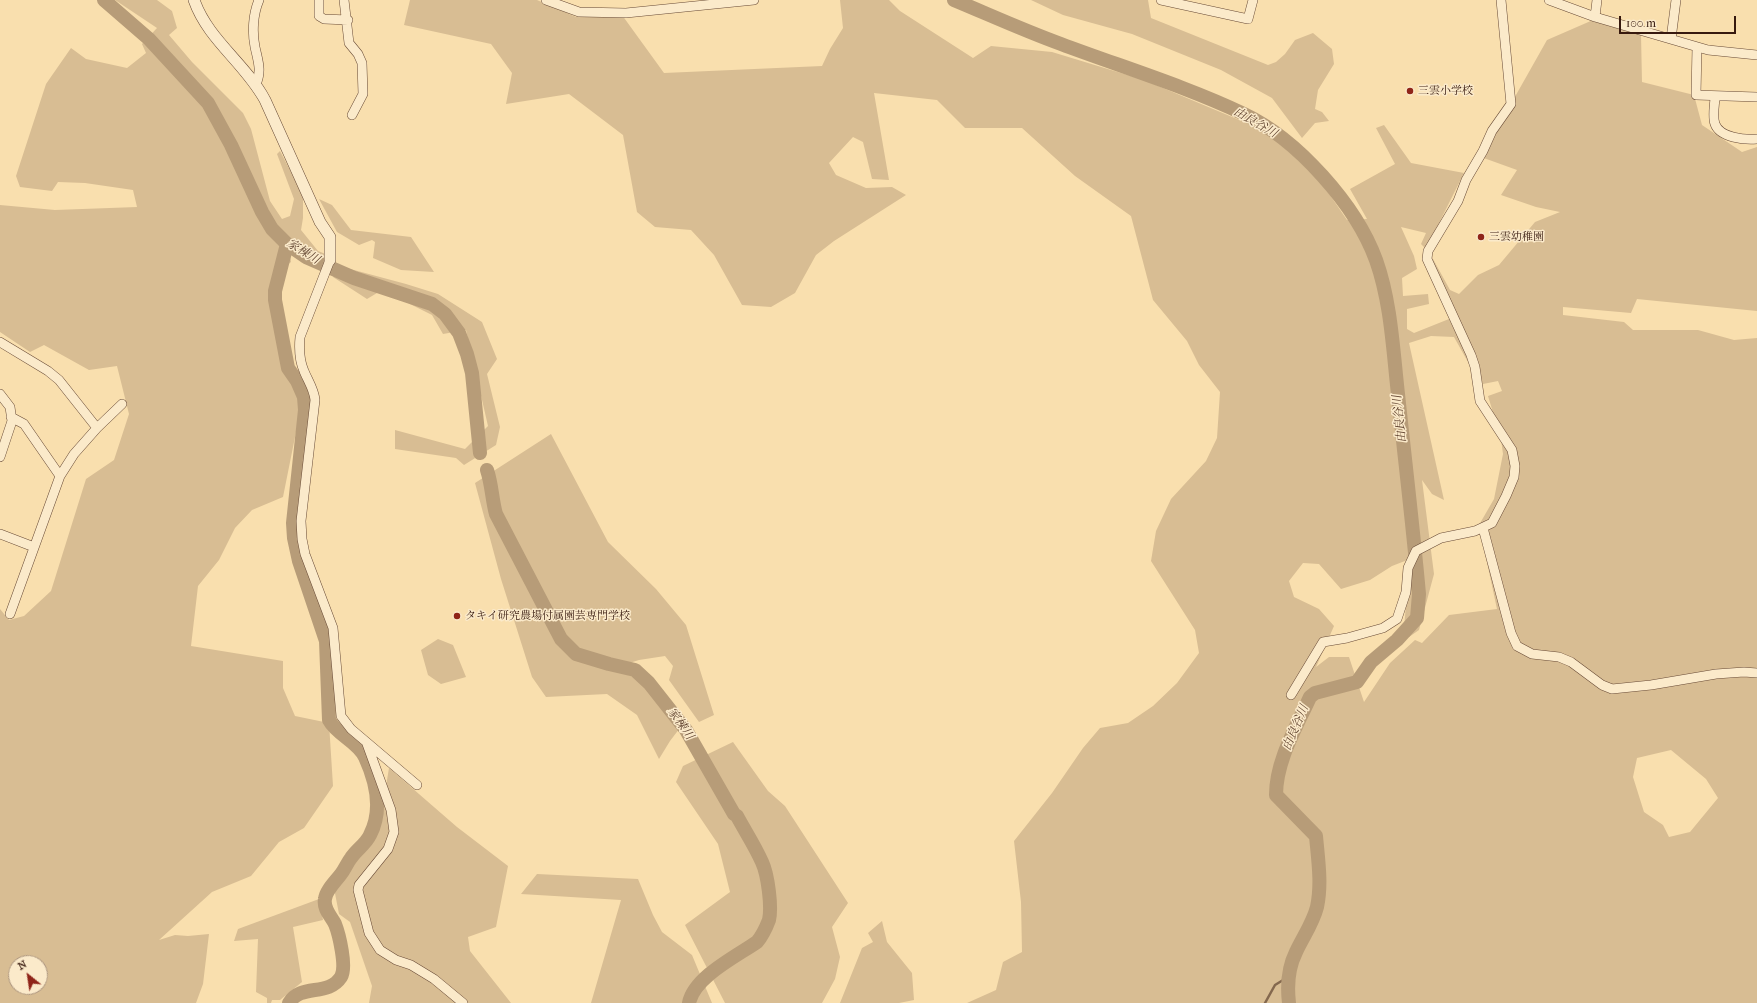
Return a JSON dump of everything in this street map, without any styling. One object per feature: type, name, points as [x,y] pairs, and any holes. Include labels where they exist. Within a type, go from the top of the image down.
[{"type":"street","points":[[194,0],[198,12],[209,30],[227,53],[242,67],[256,84],[320,222],[330,237],[328,265],[318,286],[300,337],[299,350],[301,361],[314,393],[315,400],[301,521],[302,539],[308,564],[333,628],[341,716],[345,723],[417,785]]},
{"type":"street","points":[[256,84],[260,75],[253,30],[255,10],[259,0]]},
{"type":"street","points":[[319,0],[319,16],[324,19],[348,20]]},
{"type":"street","points":[[344,0],[348,20],[349,43],[358,54],[362,63],[363,94],[352,115]]},
{"type":"street","points":[[546,0],[580,12],[626,13],[754,0]]},
{"type":"street","points":[[1161,0],[1248,19],[1253,0]]},
{"type":"street","points":[[1291,695],[1324,642],[1383,628],[1397,619],[1406,592],[1408,568],[1416,551],[1441,538],[1483,528],[1492,523],[1514,477],[1514,455],[1480,401],[1478,380],[1471,355],[1427,259],[1428,251],[1458,201],[1466,180],[1483,151],[1492,131],[1511,104],[1501,0]]},
{"type":"street","points":[[1549,0],[1595,18],[1708,50],[1757,55]]},
{"type":"street","points":[[1595,18],[1598,0]]},
{"type":"street","points":[[1671,40],[1676,0]]},
{"type":"street","points":[[1697,47],[1696,95],[1757,97]]},
{"type":"street","points":[[1715,96],[1714,120],[1718,128],[1732,137],[1741,139],[1757,139]]},
{"type":"street","points":[[0,342],[48,371],[59,380],[97,428]]},
{"type":"street","points":[[0,394],[10,407],[12,421],[0,457]]},
{"type":"street","points":[[10,614],[60,476],[74,454],[97,428],[122,404]]},
{"type":"street","points":[[11,417],[24,424],[60,476]]},
{"type":"street","points":[[1483,528],[1509,626],[1517,646],[1532,654],[1559,657],[1571,662],[1602,685],[1612,688],[1651,685],[1716,674],[1744,672],[1757,673]]},
{"type":"street","points":[[0,534],[34,547]]},
{"type":"street","points":[[365,741],[370,750],[391,810],[394,832],[388,849],[359,885],[358,890],[369,933],[380,950],[396,960],[411,966],[434,979],[463,1003]]},
{"type":"shaded area","points":[[115,0],[157,0],[172,11],[177,28],[169,35],[192,62],[243,113],[251,129],[270,201],[282,219],[290,216],[294,199],[277,154],[280,151],[303,195],[303,218],[301,230],[318,251],[328,255],[321,257],[292,239],[288,243],[291,262],[273,276],[274,301],[302,402],[283,497],[252,510],[235,528],[219,560],[198,586],[191,646],[283,661],[283,688],[295,716],[329,723],[333,786],[304,828],[279,842],[251,876],[212,892],[159,940],[175,935],[188,936],[209,934],[203,984],[196,1003],[0,1003],[0,609],[9,620],[24,616],[51,591],[86,479],[114,460],[129,414],[117,366],[89,370],[44,345],[30,352],[0,332],[0,205],[55,210],[137,207],[133,190],[85,183],[58,182],[52,191],[20,187],[16,176],[46,84],[71,48],[86,59],[127,68],[146,53],[142,44],[157,28]]},
{"type":"shaded area","points":[[410,0],[537,0],[576,17],[622,15],[664,73],[822,66],[830,49],[843,28],[840,0],[889,0],[900,11],[973,58],[991,46],[1052,52],[1144,80],[1268,132],[1319,179],[1347,220],[1367,219],[1350,189],[1395,164],[1376,128],[1384,125],[1411,163],[1464,173],[1426,249],[1421,244],[1426,233],[1401,227],[1414,256],[1417,269],[1402,278],[1403,296],[1428,294],[1429,304],[1407,309],[1407,329],[1414,333],[1449,319],[1473,368],[1473,371],[1454,337],[1431,336],[1409,343],[1444,500],[1432,494],[1422,480],[1434,574],[1419,630],[1409,637],[1404,628],[1410,559],[1392,566],[1370,580],[1341,589],[1319,564],[1303,563],[1289,581],[1294,597],[1319,609],[1334,626],[1316,667],[1329,657],[1349,657],[1364,702],[1390,663],[1415,640],[1422,643],[1449,615],[1497,609],[1479,525],[1494,499],[1503,454],[1501,439],[1488,396],[1502,391],[1498,381],[1483,384],[1477,366],[1428,258],[1433,259],[1450,290],[1459,294],[1478,275],[1499,265],[1535,222],[1560,212],[1536,207],[1501,195],[1517,170],[1481,157],[1547,40],[1593,20],[1641,35],[1642,82],[1694,95],[1702,125],[1742,152],[1757,147],[1757,311],[1637,299],[1631,313],[1563,307],[1563,315],[1624,322],[1633,330],[1698,330],[1734,340],[1757,338],[1757,1003],[967,1003],[996,990],[1003,962],[1022,952],[1021,902],[1014,841],[1052,793],[1083,748],[1100,728],[1128,723],[1153,706],[1177,683],[1199,653],[1195,630],[1151,561],[1156,531],[1171,499],[1206,461],[1217,438],[1220,392],[1199,365],[1187,341],[1153,300],[1131,216],[1075,176],[1022,128],[965,128],[937,100],[874,93],[889,180],[872,179],[863,142],[853,137],[829,163],[836,175],[866,188],[892,187],[906,195],[834,241],[816,255],[795,293],[771,307],[742,305],[714,255],[691,230],[655,227],[637,212],[623,135],[569,94],[506,104],[512,73],[491,44],[404,25]],"holes":[[[1671,750],[1706,779],[1718,798],[1690,832],[1669,837],[1663,825],[1644,812],[1633,777],[1637,758]]]},
{"type":"shaded area","points":[[1031,0],[1148,0],[1151,18],[1268,65],[1276,62],[1285,54],[1295,40],[1313,33],[1332,49],[1334,64],[1318,90],[1315,109],[1322,112],[1329,121],[1315,123],[1302,138],[1272,98],[1221,70],[1132,34],[1063,15]]},
{"type":"shaded area","points":[[319,199],[332,205],[351,230],[411,237],[434,272],[401,270],[373,258],[375,242],[372,240],[359,245],[337,232]]},
{"type":"shaded area","points":[[339,266],[438,294],[482,322],[497,359],[487,374],[500,427],[496,445],[464,465],[456,458],[395,449],[395,430],[465,449],[488,426],[466,330],[443,334],[432,315],[382,290],[367,299],[333,277]]},
{"type":"shaded area","points":[[551,434],[608,542],[656,589],[686,625],[714,715],[699,722],[669,680],[673,666],[665,656],[639,660],[623,665],[655,693],[683,724],[659,759],[637,715],[607,694],[546,697],[532,677],[501,579],[475,483]]},
{"type":"shaded area","points":[[438,639],[453,645],[466,677],[441,684],[428,675],[421,650]]},
{"type":"shaded area","points":[[733,742],[768,791],[785,806],[848,903],[832,927],[840,957],[835,979],[822,1003],[725,1003],[685,925],[730,892],[718,844],[676,782],[683,766]]},
{"type":"shaded area","points":[[389,768],[457,827],[508,866],[496,927],[468,937],[470,951],[511,1003],[369,1003],[372,986],[350,922],[339,914],[333,883],[380,822]]},
{"type":"shaded area","points":[[537,874],[638,879],[662,932],[692,955],[712,1003],[591,1003],[621,900],[521,894]]},
{"type":"shaded area","points":[[319,899],[323,920],[293,927],[302,982],[280,1000],[272,1000],[271,1003],[267,1003],[267,998],[256,992],[258,939],[234,941],[238,929]]},
{"type":"shaded area","points":[[882,921],[887,942],[912,973],[914,1000],[899,1003],[840,1003],[862,948],[873,942],[868,933]]},
{"type":"waterway","name":"家棟川","points":[[104,0],[149,39],[208,103],[231,145],[262,212],[272,229],[287,244],[306,257],[354,278],[432,304],[445,314],[459,333],[472,373],[480,453]]},
{"type":"waterway","name":"由良谷川","points":[[954,0],[1048,39],[1199,94],[1244,114],[1264,125],[1304,157],[1339,196],[1367,239],[1376,260],[1385,292],[1393,343],[1419,594],[1417,618],[1397,640],[1371,662],[1357,682],[1315,693],[1310,697],[1283,757],[1279,770],[1276,795],[1316,836],[1319,863],[1317,907],[1291,964],[1288,984],[1289,1003]]},
{"type":"waterway","points":[[287,244],[275,291],[275,300],[288,368],[297,381],[304,397],[305,410],[293,523],[294,538],[299,561],[326,641],[329,720],[337,730],[361,751],[365,757],[375,786],[377,806],[374,825],[368,838],[353,855],[329,889],[325,899],[326,909],[335,924],[340,943],[343,958],[343,972],[341,977],[336,983],[329,987],[300,993],[289,1003]]},
{"type":"waterway","name":"家棟川","points":[[487,470],[496,514],[561,639],[576,654],[635,670],[649,683],[686,730],[734,814],[737,816],[762,862],[768,883],[770,899],[769,920],[764,932],[757,942],[707,976],[699,984],[689,1003]]},
{"type":"waterway","points":[[1265,1003],[1275,985],[1288,977]]},
{"type":"place","name":"三雲小学校","points":[[1410,91]]},
{"type":"place","name":"三雲幼稚園","points":[[1481,237]]},
{"type":"place","name":"タキイ研究農場付属園芸専門学校","points":[[457,616]]}]
